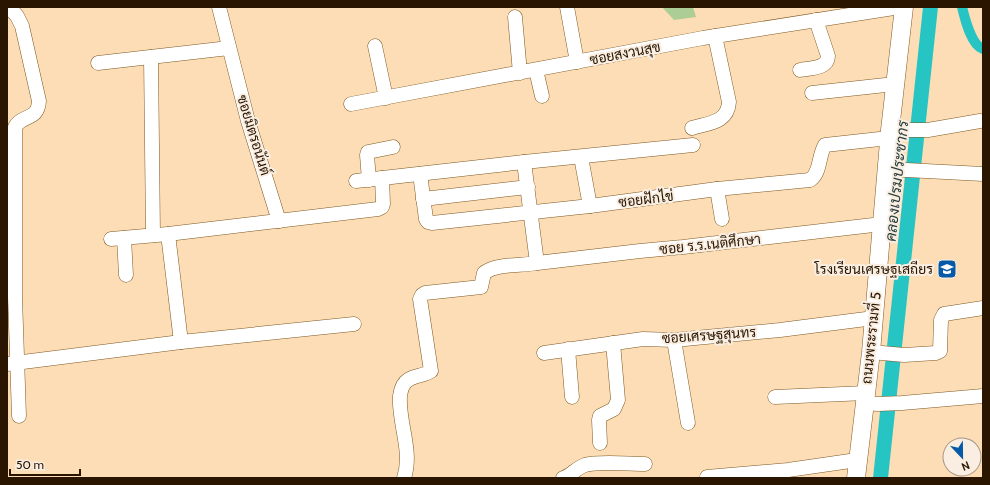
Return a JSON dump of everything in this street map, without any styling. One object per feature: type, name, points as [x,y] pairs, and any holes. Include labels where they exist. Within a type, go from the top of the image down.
[{"type":"main road","name":"ถนนพระรามที่ 5","points":[[856,478],[857,460],[878,353],[874,318],[882,224],[895,169],[895,84],[904,7]]},
{"type":"street","points":[[9,7],[17,16],[22,26],[39,101],[37,111],[17,123],[11,142],[14,260],[12,364],[19,416]]},
{"type":"street","name":"ซอยมิตรอนันต์","points":[[219,7],[248,121],[279,221]]},
{"type":"street","points":[[567,7],[577,62]]},
{"type":"street","name":"ซอยสงวนสุข","points":[[351,104],[715,36],[900,7]]},
{"type":"street","points":[[515,17],[520,73]]},
{"type":"street","points":[[800,70],[823,66],[828,60],[816,20]]},
{"type":"street","points":[[692,128],[720,119],[726,115],[729,109],[729,102],[715,36]]},
{"type":"street","points":[[375,46],[386,98]]},
{"type":"street","points":[[98,63],[229,48]]},
{"type":"street","points":[[151,57],[153,235]]},
{"type":"street","points":[[536,70],[542,96]]},
{"type":"street","points":[[812,93],[895,84]]},
{"type":"street","points":[[895,133],[928,130],[980,121]]},
{"type":"street","name":"ซอยฝักไข่","points":[[420,174],[426,220],[432,223],[590,206],[717,189],[810,180],[816,174],[821,150],[825,145],[895,133]]},
{"type":"street","points":[[369,180],[694,144]]},
{"type":"street","points":[[126,275],[117,238],[168,234],[378,209],[382,207],[383,204],[369,180],[366,155],[368,152],[393,147]]},
{"type":"street","points":[[581,157],[590,206]]},
{"type":"street","points":[[524,162],[537,263]]},
{"type":"street","points":[[895,169],[983,174]]},
{"type":"street","points":[[423,199],[528,187]]},
{"type":"street","points":[[717,189],[722,220]]},
{"type":"street","name":"ซอย ร.ร.เนติศึกษา","points":[[404,478],[407,458],[400,405],[402,386],[408,380],[426,374],[431,370],[420,299],[425,293],[481,287],[484,273],[493,268],[882,224]]},
{"type":"street","points":[[168,234],[181,342]]},
{"type":"street","points":[[878,353],[923,355],[936,353],[940,351],[941,320],[944,314],[983,308]]},
{"type":"street","name":"ซอยเศรษฐสุนทร","points":[[544,353],[643,339],[674,340],[780,330],[874,318]]},
{"type":"street","points":[[12,364],[181,342],[354,324]]},
{"type":"street","points":[[674,340],[688,423]]},
{"type":"street","points":[[600,442],[600,416],[614,410],[618,400],[613,343]]},
{"type":"street","points":[[568,349],[572,397]]},
{"type":"street","points":[[775,397],[869,400],[902,403],[983,396]]},
{"type":"street","points":[[707,477],[788,470],[857,460]]},
{"type":"street","points":[[563,478],[567,477],[574,470],[585,465],[645,464]]},
{"type":"green space","points":[[662,7],[693,7],[696,17],[674,20]]},
{"type":"water","points":[[923,7],[938,7],[888,478],[873,478]]},
{"type":"waterway","points":[[962,7],[972,37],[979,47],[983,49]]},
{"type":"place","name":"โรงเรียนเศรษฐเสถียร","points":[[947,269]]},
{"type":"water label","name":"คลองเปรมประชากร","points":[[897,181]]}]
